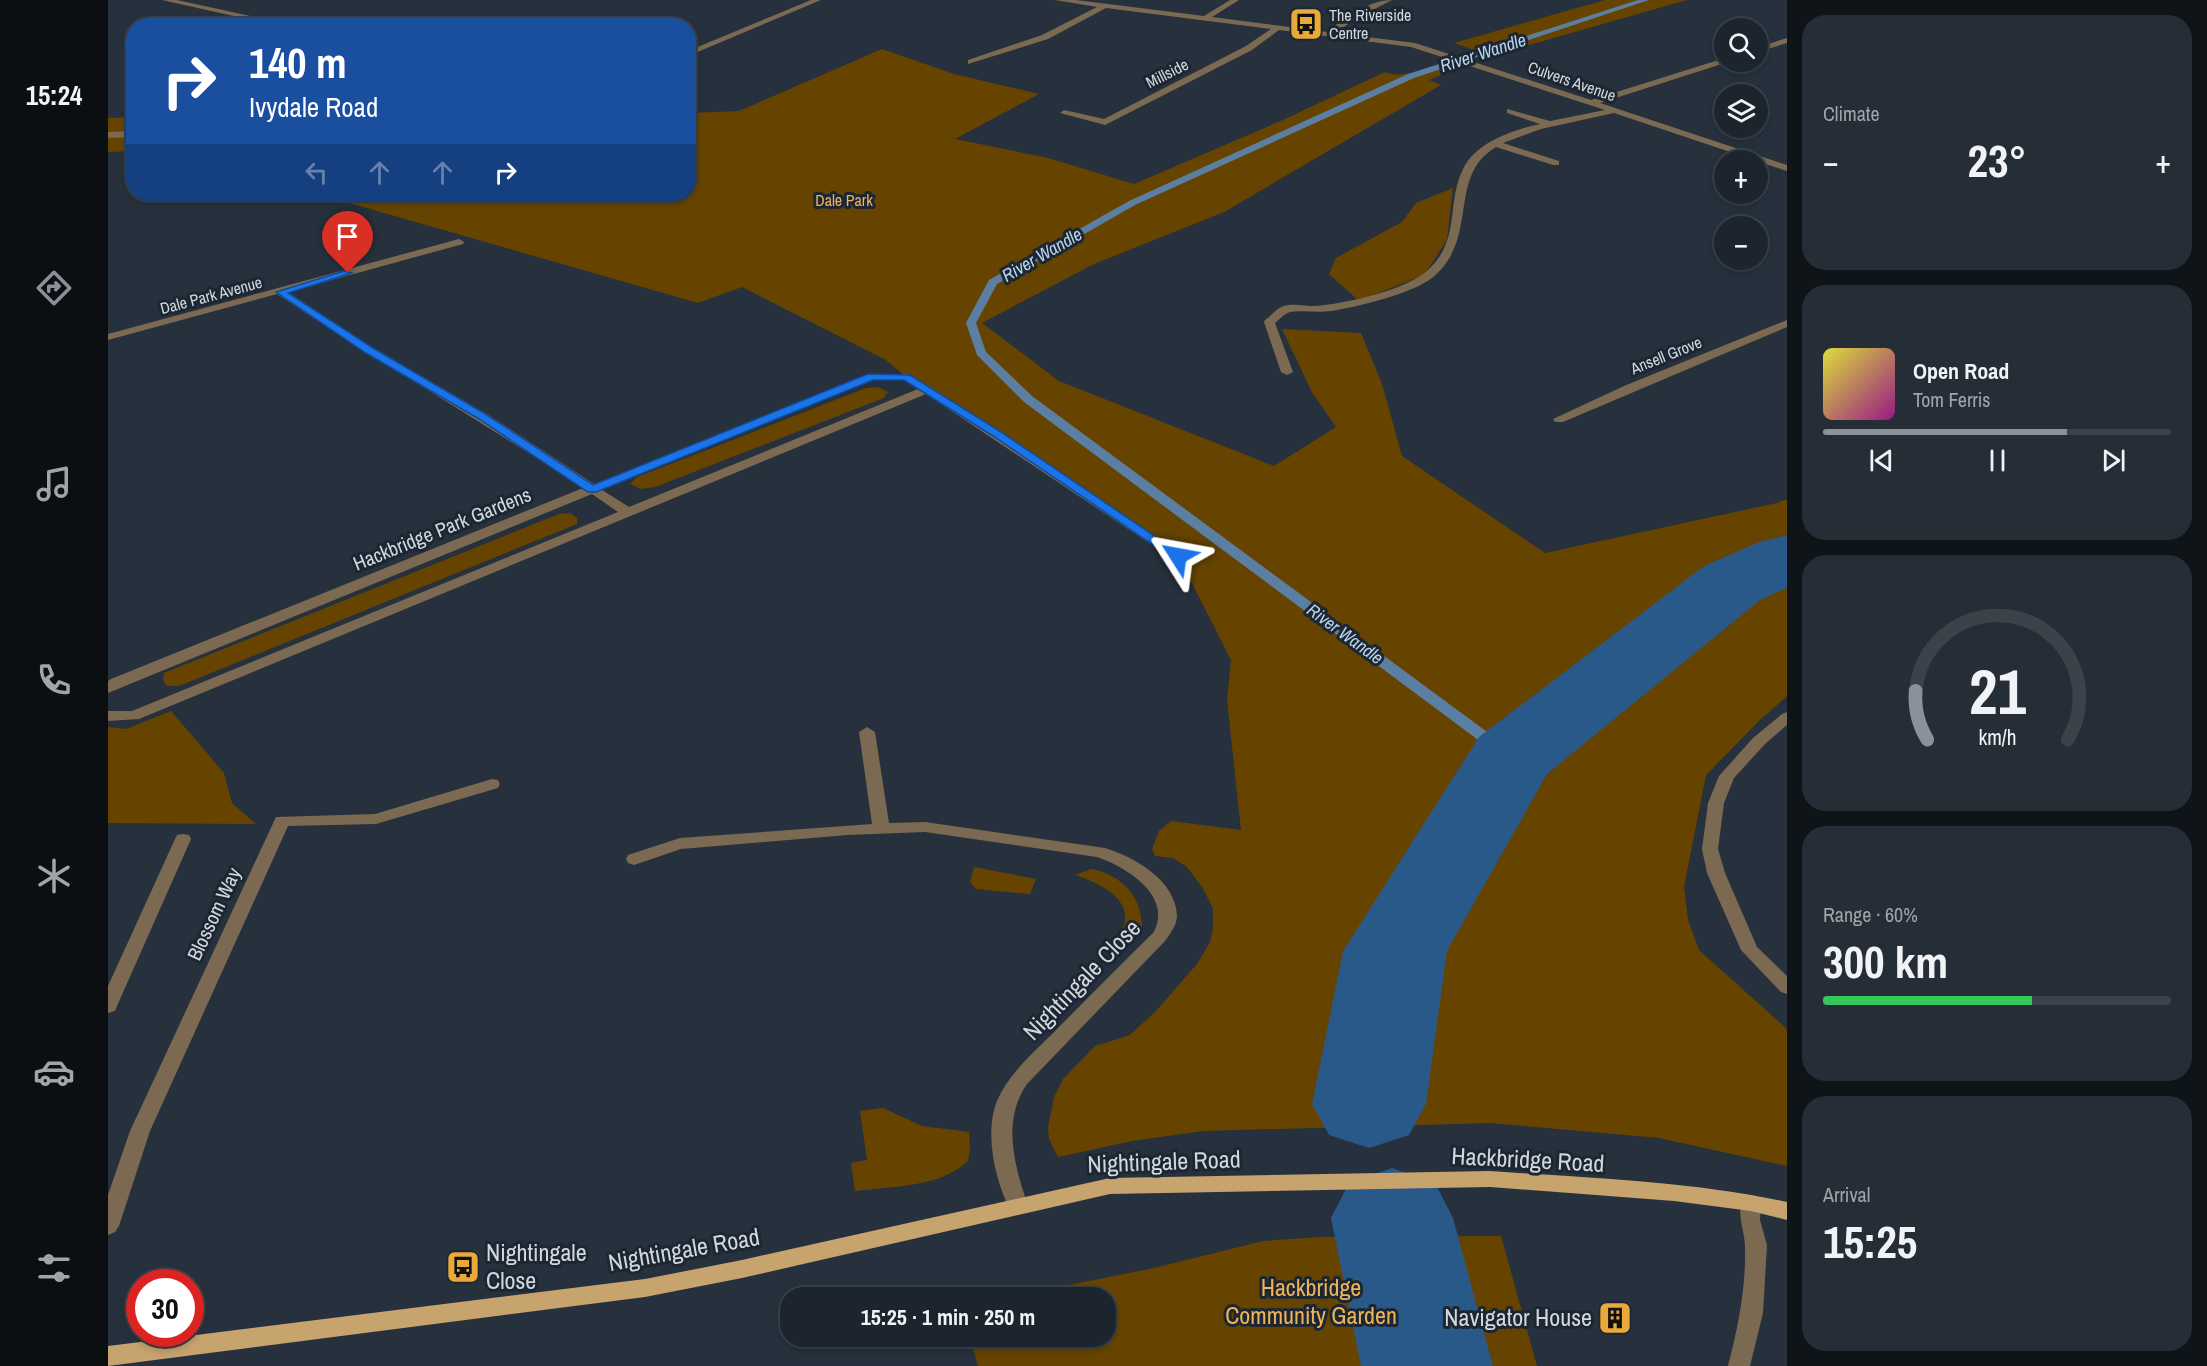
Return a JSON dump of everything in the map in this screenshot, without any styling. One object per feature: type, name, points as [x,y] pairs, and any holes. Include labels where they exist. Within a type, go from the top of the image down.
[{"type":"main road","name":"Hackbridge Road","points":[[1266,1185],[1490,1179],[1674,1193],[1751,1203],[1787,1211]]},
{"type":"main road","name":"Nightingale Road","points":[[108,1356],[645,1288],[742,1269],[1110,1186],[1266,1185]]},
{"type":"street","points":[[166,0],[253,18]]},
{"type":"street","points":[[696,51],[817,0]]},
{"type":"street","name":"Culvers Avenue","points":[[1059,0],[1396,42],[1473,63],[1787,168]]},
{"type":"street","points":[[1206,18],[1235,0]]},
{"type":"street","points":[[1330,33],[1354,16],[1388,0]]},
{"type":"street","points":[[971,62],[1045,37],[1103,7]]},
{"type":"street","name":"Millside","points":[[1064,113],[1105,122],[1256,44],[1278,27]]},
{"type":"street","points":[[1768,47],[1787,40]]},
{"type":"street","points":[[1590,103],[1714,64]]},
{"type":"street","points":[[1510,111],[1550,124]]},
{"type":"street","points":[[1287,372],[1269,322],[1286,309],[1311,311],[1335,308],[1372,299],[1426,277],[1439,263],[1453,240],[1472,162],[1497,144],[1520,133],[1550,124],[1616,111]]},
{"type":"street","points":[[108,135],[126,134]]},
{"type":"street","points":[[1497,144],[1556,163]]},
{"type":"street","name":"Dale Park Avenue","points":[[108,338],[459,242]]},
{"type":"street","points":[[280,292],[369,350],[483,417],[627,511]]},
{"type":"street","name":"Ansell Grove","points":[[1558,419],[1787,323]]},
{"type":"street","name":"Hackbridge Park Gardens","points":[[108,688],[116,682],[872,376],[906,377],[927,389],[1178,556]]},
{"type":"street","points":[[108,716],[134,716],[927,389]]},
{"type":"street","points":[[1787,717],[1759,741],[1727,776],[1716,803],[1710,849],[1716,873],[1750,950],[1787,987]]},
{"type":"street","points":[[867,732],[881,828]]},
{"type":"street","name":"Blossom Way","points":[[108,1226],[140,1131],[282,821],[376,819],[492,784]]},
{"type":"street","name":"Nightingale Close","points":[[634,859],[680,844],[881,828],[925,827],[1114,856],[1135,869],[1157,890],[1168,915],[1166,926],[1159,937],[1020,1079],[1006,1103],[1003,1147],[1009,1182],[1018,1206]]},
{"type":"street","points":[[108,1006],[183,839]]},
{"type":"street","points":[[1739,1366],[1752,1313],[1756,1245],[1750,1220],[1751,1203]]},
{"type":"green space","points":[[1605,0],[1687,0],[1491,56],[1454,43]]},
{"type":"green space","name":"Dale Park","points":[[882,49],[954,74],[1039,94],[955,139],[1048,158],[1134,184],[1283,120],[1385,72],[1404,74],[1438,66],[1457,68],[1429,80],[1441,85],[1224,212],[1094,264],[982,323],[1059,381],[1274,466],[1336,427],[1312,392],[1282,329],[1361,333],[1382,384],[1402,456],[1545,553],[1787,499],[1787,696],[1706,775],[1684,887],[1688,920],[1699,950],[1787,1029],[1787,1166],[1659,1138],[1491,1123],[1203,1131],[1132,1141],[1058,1157],[1049,1139],[1048,1128],[1054,1097],[1063,1079],[1095,1046],[1130,1035],[1156,1011],[1197,964],[1210,942],[1213,908],[1202,887],[1187,867],[1173,858],[1155,856],[1152,849],[1159,831],[1171,821],[1241,830],[1227,700],[1231,660],[1178,556],[906,377],[886,360],[742,287],[698,303],[342,201],[696,201],[696,113],[739,111]]},
{"type":"green space","points":[[126,117],[126,151],[108,152],[108,118]]},
{"type":"green space","points":[[1453,188],[1447,240],[1424,275],[1368,297],[1357,299],[1329,274],[1336,258],[1402,222],[1416,203]]},
{"type":"green space","points":[[878,387],[888,392],[884,398],[655,487],[641,489],[630,484],[637,477],[866,388]]},
{"type":"green space","points":[[570,513],[577,518],[577,524],[179,686],[167,686],[163,680],[164,673],[559,514]]},
{"type":"green space","points":[[171,711],[224,773],[232,803],[256,824],[108,823],[108,727],[126,729]]},
{"type":"green space","points":[[974,867],[1036,879],[1030,894],[976,889],[970,882]]},
{"type":"green space","points":[[1091,869],[1113,877],[1130,891],[1140,909],[1142,920],[1142,932],[1138,936],[1116,941],[1123,928],[1125,917],[1123,907],[1109,891],[1075,875]]},
{"type":"green space","points":[[883,1108],[922,1126],[969,1132],[968,1161],[956,1170],[930,1181],[855,1191],[851,1163],[867,1160],[860,1111]]},
{"type":"green space","name":"Hackbridge Community Garden","points":[[1501,1236],[1537,1366],[978,1366],[973,1347],[1116,1347],[1116,1287],[1059,1287],[1154,1268],[1263,1241],[1321,1237]]},
{"type":"waterway","name":"River Wandle","points":[[1511,757],[1028,399],[981,353],[971,323],[993,282],[1132,203],[1411,76],[1645,0]]},
{"type":"waterway","name":"River Wandle","points":[[1369,1104],[1395,951],[1511,757],[1732,583],[1787,559]]},
{"type":"waterway","name":"River Wandle","points":[[1392,1218],[1427,1366]]},
{"type":"place","name":"The Riverside Centre","points":[[1306,24]]},
{"type":"place","name":"Nightingale Close","points":[[463,1267]]},
{"type":"place","name":"Navigator House","points":[[1615,1318]]},
{"type":"route","points":[[348,273],[280,292],[369,350],[483,417],[592,490],[872,376],[906,377],[997,434],[1178,556]]}]
